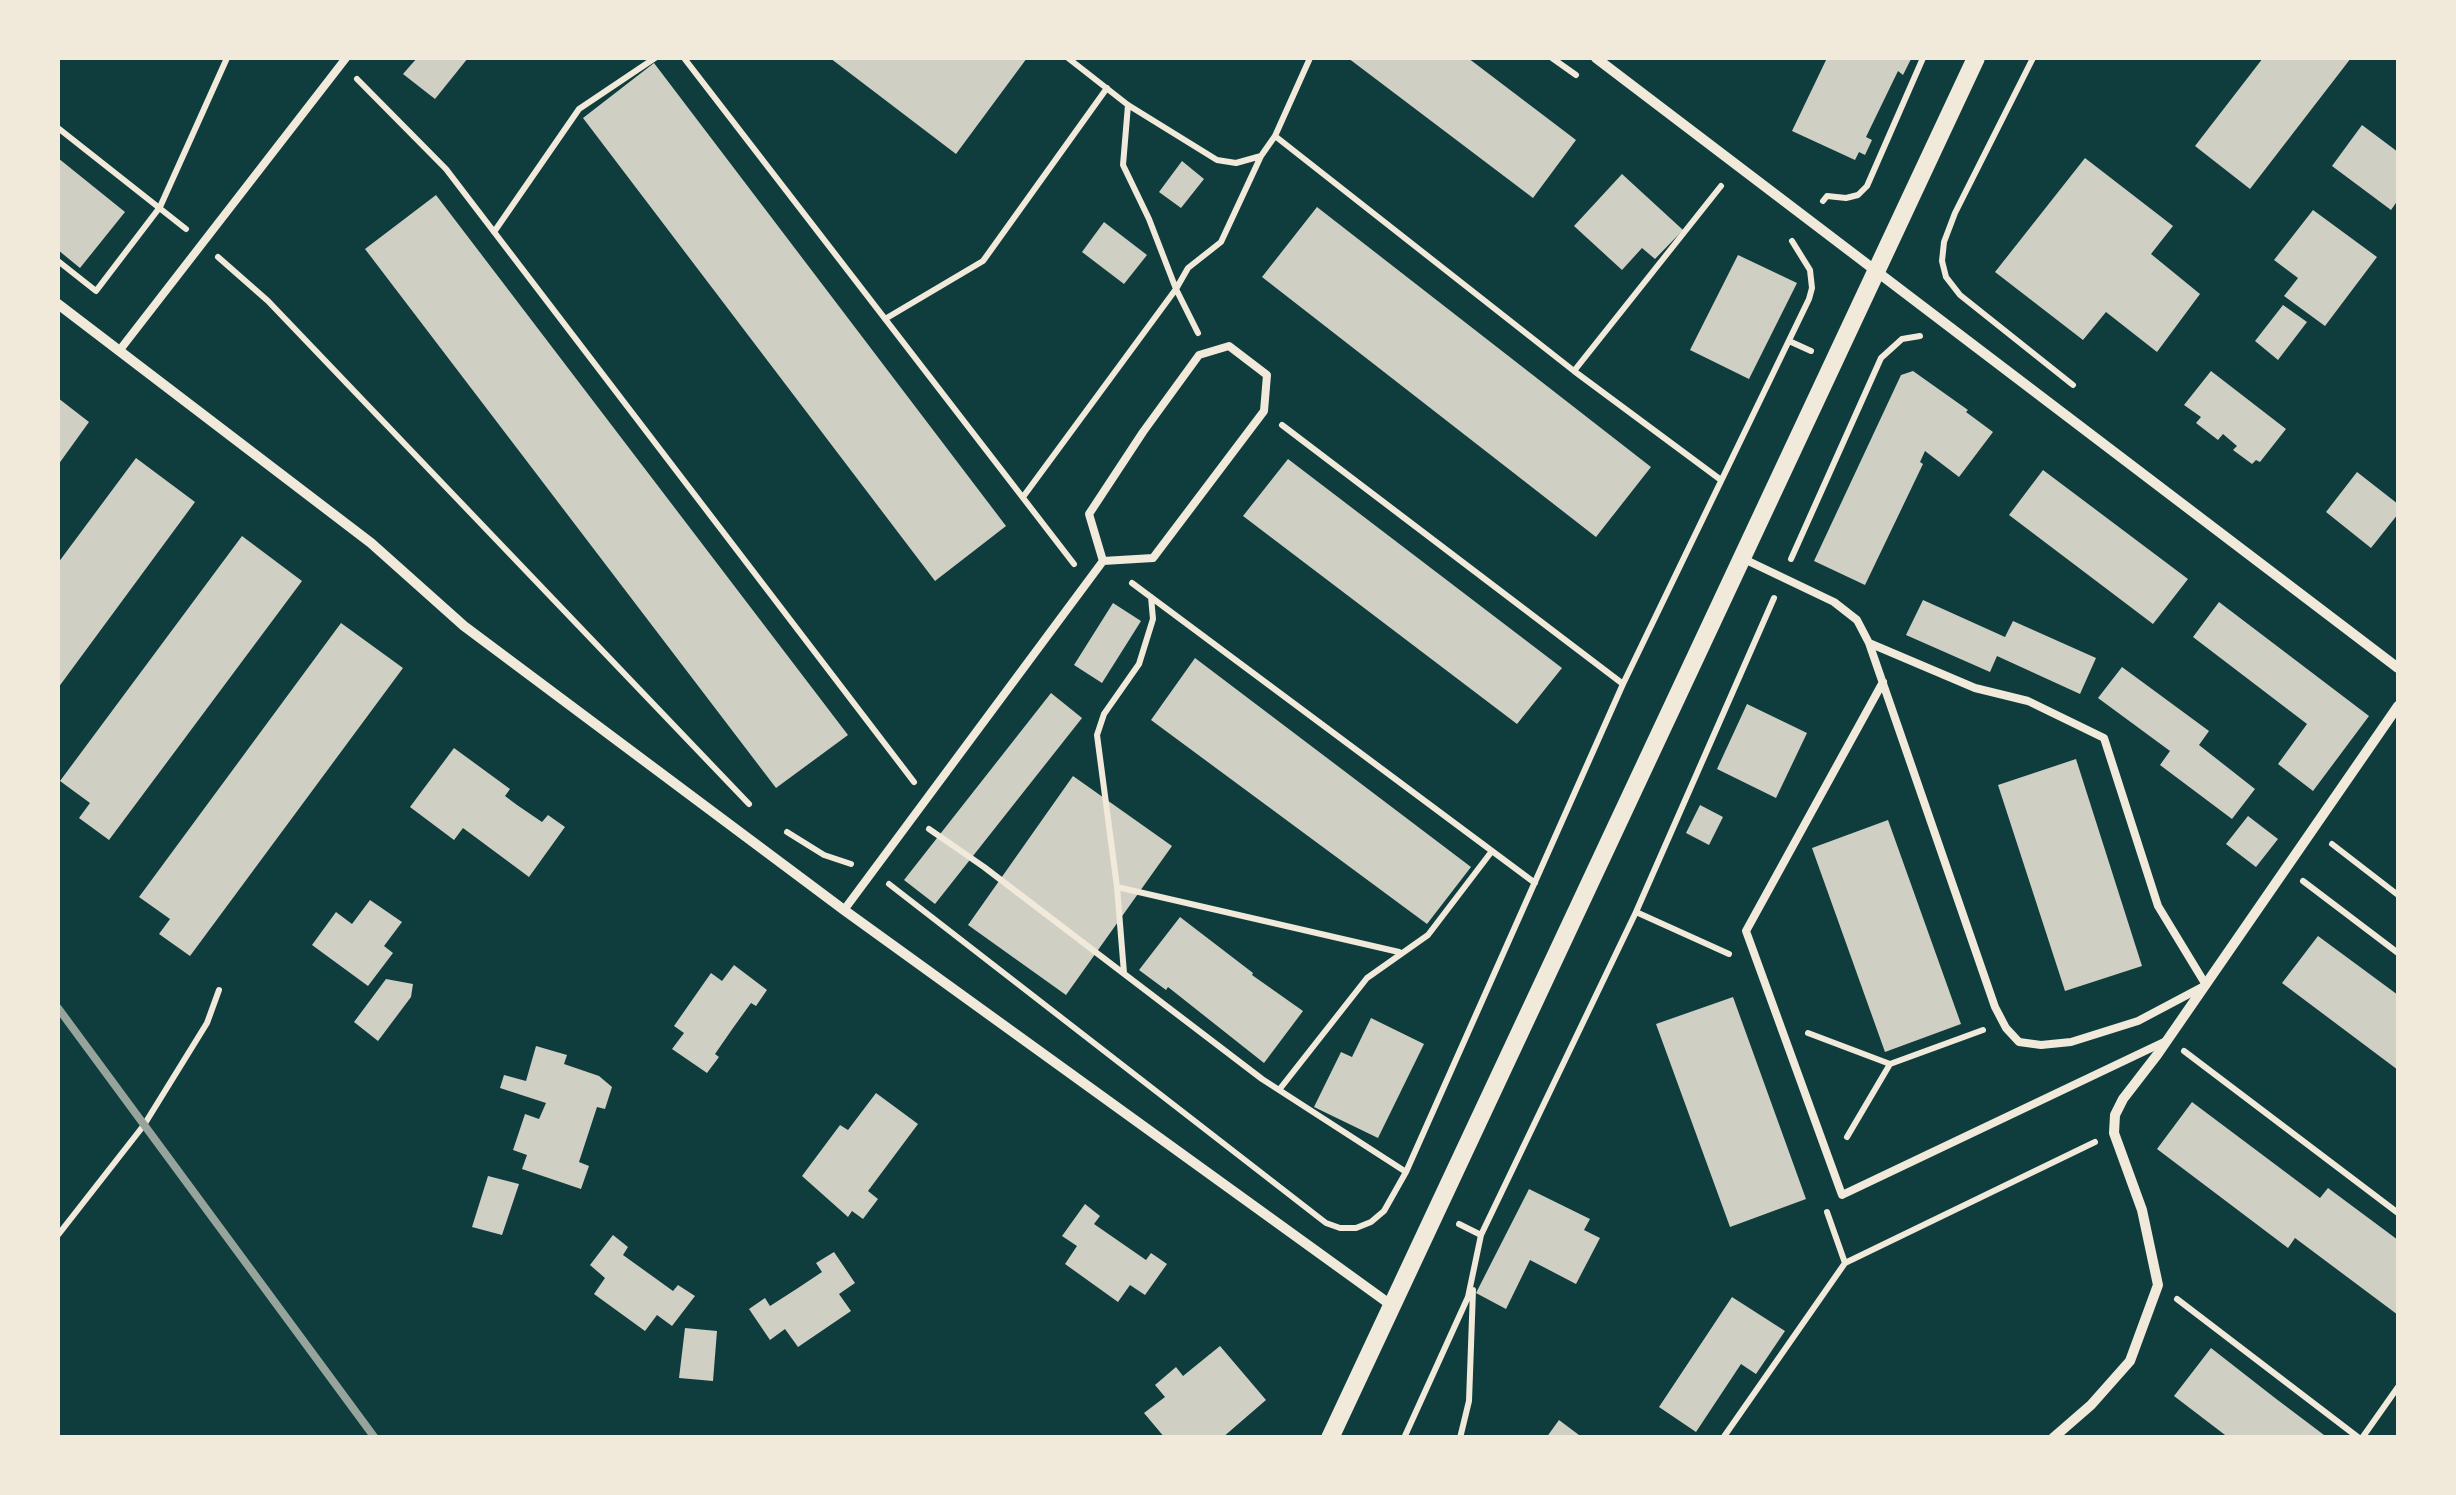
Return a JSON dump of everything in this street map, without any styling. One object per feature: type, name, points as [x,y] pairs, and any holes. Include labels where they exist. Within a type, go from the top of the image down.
[{"type":"street","points":[[1596,58],[2398,668]]},
{"type":"street","points":[[1330,1438],[1976,58]]},
{"type":"street","points":[[58,304],[372,543],[464,626],[844,910],[1391,1305]]},
{"type":"street","points":[[2053,1438],[2091,1405],[2130,1361],[2158,1285],[2146,1226],[2114,1133],[2122,1098],[2168,1040],[2398,706]]},
{"type":"lane","points":[[119,352],[344,60]]},
{"type":"lane","points":[[1229,346],[1267,375],[1264,411],[1153,558],[1103,561],[1089,514],[1199,355],[1229,346]]},
{"type":"lane","points":[[1742,558],[1834,602],[1857,620],[1869,643],[2004,1023],[2019,1042],[2071,1042],[2138,1021],[2206,984],[2158,906],[2104,738],[2028,701],[1975,688],[1869,643]]},
{"type":"lane","points":[[844,910],[1103,561]]},
{"type":"lane","points":[[1883,682],[1746,931],[1842,1195],[2168,1040]]},
{"type":"path","points":[[58,261],[96,291],[160,207],[227,58]]},
{"type":"path","points":[[494,232],[579,108],[655,58]]},
{"type":"path","points":[[684,58],[1088,582]]},
{"type":"path","points":[[1068,58],[1128,104],[1216,160],[1236,162],[1261,156]]},
{"type":"path","points":[[1023,497],[1188,268],[1222,242],[1310,58]]},
{"type":"path","points":[[776,826],[824,855],[874,872],[1326,1223],[1356,1228],[1370,1222],[1384,1211],[1406,1172],[1623,684],[1809,299],[1810,270],[1792,242],[1827,196],[1858,195],[1867,186],[1923,58]]},
{"type":"path","points":[[2033,58],[1955,213],[1944,242],[1942,261],[1946,277],[1960,296],[2075,386]]},
{"type":"path","points":[[344,60],[446,169],[926,798]]},
{"type":"path","points":[[886,319],[984,260],[1106,88]]},
{"type":"path","points":[[1128,104],[1122,165],[1208,352]]},
{"type":"path","points":[[58,128],[160,207],[268,301],[760,816]]},
{"type":"path","points":[[1276,136],[1574,372],[1721,480]]},
{"type":"path","points":[[1574,372],[1721,186]]},
{"type":"path","points":[[1460,1438],[1469,1401],[1474,1277],[1481,1235],[1636,912],[1871,378]]},
{"type":"path","points":[[1264,411],[1623,684]]},
{"type":"path","points":[[1103,561],[1535,883]]},
{"type":"path","points":[[1124,974],[1097,735],[1104,714],[1139,664],[1152,619],[1151,597]]},
{"type":"path","points":[[912,818],[984,867],[1279,1090],[1406,1172]]},
{"type":"path","points":[[2313,830],[2398,895]]},
{"type":"path","points":[[1279,1090],[1367,978],[1428,935],[1492,851]]},
{"type":"path","points":[[2286,868],[2398,954]]},
{"type":"path","points":[[1117,886],[1400,953]]},
{"type":"path","points":[[1636,912],[1736,957]]},
{"type":"path","points":[[58,1235],[144,1125],[207,1023],[219,990]]},
{"type":"path","points":[[1779,1022],[1890,1064]]},
{"type":"path","points":[[1830,1164],[1890,1064],[2004,1023]]},
{"type":"path","points":[[2168,1040],[2398,1213]]},
{"type":"path","points":[[1722,1438],[1845,1264],[2114,1133]]},
{"type":"path","points":[[1826,1209],[1845,1264]]},
{"type":"path","points":[[1404,1438],[1456,1328],[1474,1277]]},
{"type":"path","points":[[2158,1285],[2361,1438],[2398,1388]]},
{"type":"building","points":[[417,58],[468,58],[435,99],[403,74]]},
{"type":"building","points":[[830,58],[1027,58],[956,154]]},
{"type":"building","points":[[1348,58],[1468,58],[1576,140],[1533,198]]},
{"type":"building","points":[[1827,58],[1911,59],[1903,75],[1898,71],[1866,137],[1872,140],[1865,155],[1859,152],[1855,160],[1792,131]]},
{"type":"building","points":[[2263,58],[2351,58],[2250,189],[2195,146]]},
{"type":"building","points":[[654,63],[1006,526],[935,581],[583,118]]},
{"type":"building","points":[[2362,125],[2398,152],[2398,200],[2391,210],[2332,166]]},
{"type":"building","points":[[58,158],[125,212],[80,268],[58,250]]},
{"type":"building","points":[[2085,158],[2173,226],[2151,254],[2200,294],[2157,352],[2106,312],[2083,340],[1995,272]]},
{"type":"building","points":[[1182,161],[1204,179],[1181,208],[1159,192]]},
{"type":"building","points":[[1622,174],[1683,230],[1655,259],[1642,248],[1622,270],[1574,226]]},
{"type":"building","points":[[436,195],[848,735],[776,788],[365,249]]},
{"type":"building","points":[[1317,207],[1651,467],[1596,537],[1262,277]]},
{"type":"building","points":[[2313,210],[2377,257],[2325,326],[2284,296],[2298,278],[2274,260]]},
{"type":"building","points":[[1104,222],[1147,255],[1124,284],[1082,252]]},
{"type":"building","points":[[1738,255],[1797,283],[1749,379],[1690,350]]},
{"type":"building","points":[[2283,305],[2307,322],[2278,360],[2255,341]]},
{"type":"building","points":[[1913,371],[1993,432],[1959,477],[1925,451],[1920,462],[1923,464],[1865,585],[1814,561],[1901,375]]},
{"type":"building","points":[[2211,371],[2286,429],[2260,462],[2252,464],[2233,450],[2237,446],[2223,434],[2218,440],[2196,423],[2201,417],[2184,405]]},
{"type":"building","points":[[58,398],[89,422],[58,465]]},
{"type":"building","points":[[136,458],[195,502],[58,688],[58,563]]},
{"type":"building","points":[[1288,459],[1562,668],[1517,724],[1243,516]]},
{"type":"building","points":[[2043,470],[2188,579],[2153,624],[2009,515]]},
{"type":"building","points":[[2357,472],[2398,504],[2398,514],[2371,548],[2326,512]]},
{"type":"building","points":[[242,536],[302,581],[109,840],[79,818],[90,803],[60,781]]},
{"type":"building","points":[[1923,600],[2005,637],[2013,621],[2096,658],[2080,694],[1997,656],[1990,672],[1906,635]]},
{"type":"building","points":[[2219,602],[2369,716],[2313,791],[2278,764],[2307,724],[2193,637]]},
{"type":"building","points":[[1113,603],[1141,621],[1102,683],[1074,665]]},
{"type":"building","points":[[341,623],[403,668],[190,956],[159,934],[170,919],[139,897]]},
{"type":"building","points":[[1195,658],[1471,867],[1427,924],[1151,720]]},
{"type":"building","points":[[2122,667],[2209,731],[2199,745],[2255,789],[2232,819],[2160,765],[2170,751],[2098,698]]},
{"type":"building","points":[[1051,693],[1082,718],[935,904],[904,880]]},
{"type":"building","points":[[1747,704],[1807,733],[1776,798],[1717,769]]},
{"type":"building","points":[[454,748],[510,789],[505,796],[517,805],[542,822],[548,815],[565,827],[529,877],[463,828],[454,840],[410,807]]},
{"type":"building","points":[[2076,759],[2142,966],[2065,991],[1998,785]]},
{"type":"building","points":[[1073,776],[1172,846],[1066,995],[968,925]]},
{"type":"building","points":[[1700,805],[1723,817],[1709,845],[1686,833]]},
{"type":"building","points":[[2248,816],[2278,839],[2256,867],[2226,844]]},
{"type":"building","points":[[1888,820],[1961,1024],[1885,1052],[1812,848]]},
{"type":"building","points":[[370,900],[402,922],[384,946],[393,953],[368,986],[312,945],[336,912],[352,924]]},
{"type":"building","points":[[1180,917],[1303,1011],[1264,1063],[1168,987],[1166,990],[1139,970]]},
{"type":"building","points":[[2318,936],[2398,995],[2398,1070],[2282,983]]},
{"type":"building","points":[[734,965],[767,990],[756,1006],[751,1003],[715,1054],[719,1057],[707,1073],[672,1049],[684,1033],[674,1026],[711,973],[722,981]]},
{"type":"building","points":[[386,979],[413,984],[411,997],[378,1041],[354,1022]]},
{"type":"building","points":[[1733,997],[1806,1199],[1730,1227],[1656,1024]]},
{"type":"building","points":[[1371,1018],[1424,1044],[1378,1138],[1314,1107],[1341,1052],[1352,1057]]},
{"type":"building","points":[[536,1046],[567,1055],[564,1064],[599,1076],[612,1087],[605,1109],[597,1107],[579,1162],[589,1166],[581,1189],[522,1169],[527,1155],[513,1150],[525,1114],[539,1119],[546,1103],[500,1088],[504,1075],[526,1081]]},
{"type":"building","points":[[876,1093],[918,1124],[868,1191],[878,1199],[863,1219],[852,1211],[848,1217],[802,1176],[840,1125],[848,1130]]},
{"type":"building","points":[[2192,1102],[2320,1198],[2328,1188],[2398,1240],[2398,1315],[2295,1238],[2288,1248],[2157,1149]]},
{"type":"building","points":[[488,1176],[519,1184],[502,1235],[472,1227]]},
{"type":"building","points":[[1529,1189],[1590,1219],[1584,1230],[1600,1238],[1576,1284],[1530,1260],[1506,1309],[1476,1293]]},
{"type":"building","points":[[1085,1204],[1100,1216],[1094,1224],[1146,1260],[1151,1253],[1167,1264],[1145,1295],[1130,1285],[1118,1302],[1065,1264],[1077,1246],[1062,1236]]},
{"type":"building","points":[[613,1235],[628,1247],[623,1255],[673,1291],[678,1285],[695,1296],[672,1326],[657,1315],[645,1331],[594,1294],[605,1278],[590,1265]]},
{"type":"building","points":[[834,1252],[855,1283],[839,1294],[851,1311],[798,1347],[785,1329],[770,1340],[749,1309],[765,1298],[770,1306],[822,1272],[816,1263]]},
{"type":"building","points":[[1732,1297],[1785,1331],[1756,1374],[1741,1364],[1696,1432],[1659,1407]]},
{"type":"building","points":[[685,1328],[717,1331],[713,1381],[679,1378]]},
{"type":"building","points":[[1220,1346],[1266,1400],[1222,1438],[1165,1438],[1144,1413],[1165,1397],[1155,1385],[1176,1367],[1183,1376]]},
{"type":"building","points":[[2211,1348],[2328,1438],[2229,1438],[2174,1396]]},
{"type":"building","points":[[1559,1420],[1583,1438],[1546,1438]]},
{"type":"railway","points":[[58,1008],[375,1438]]}]
